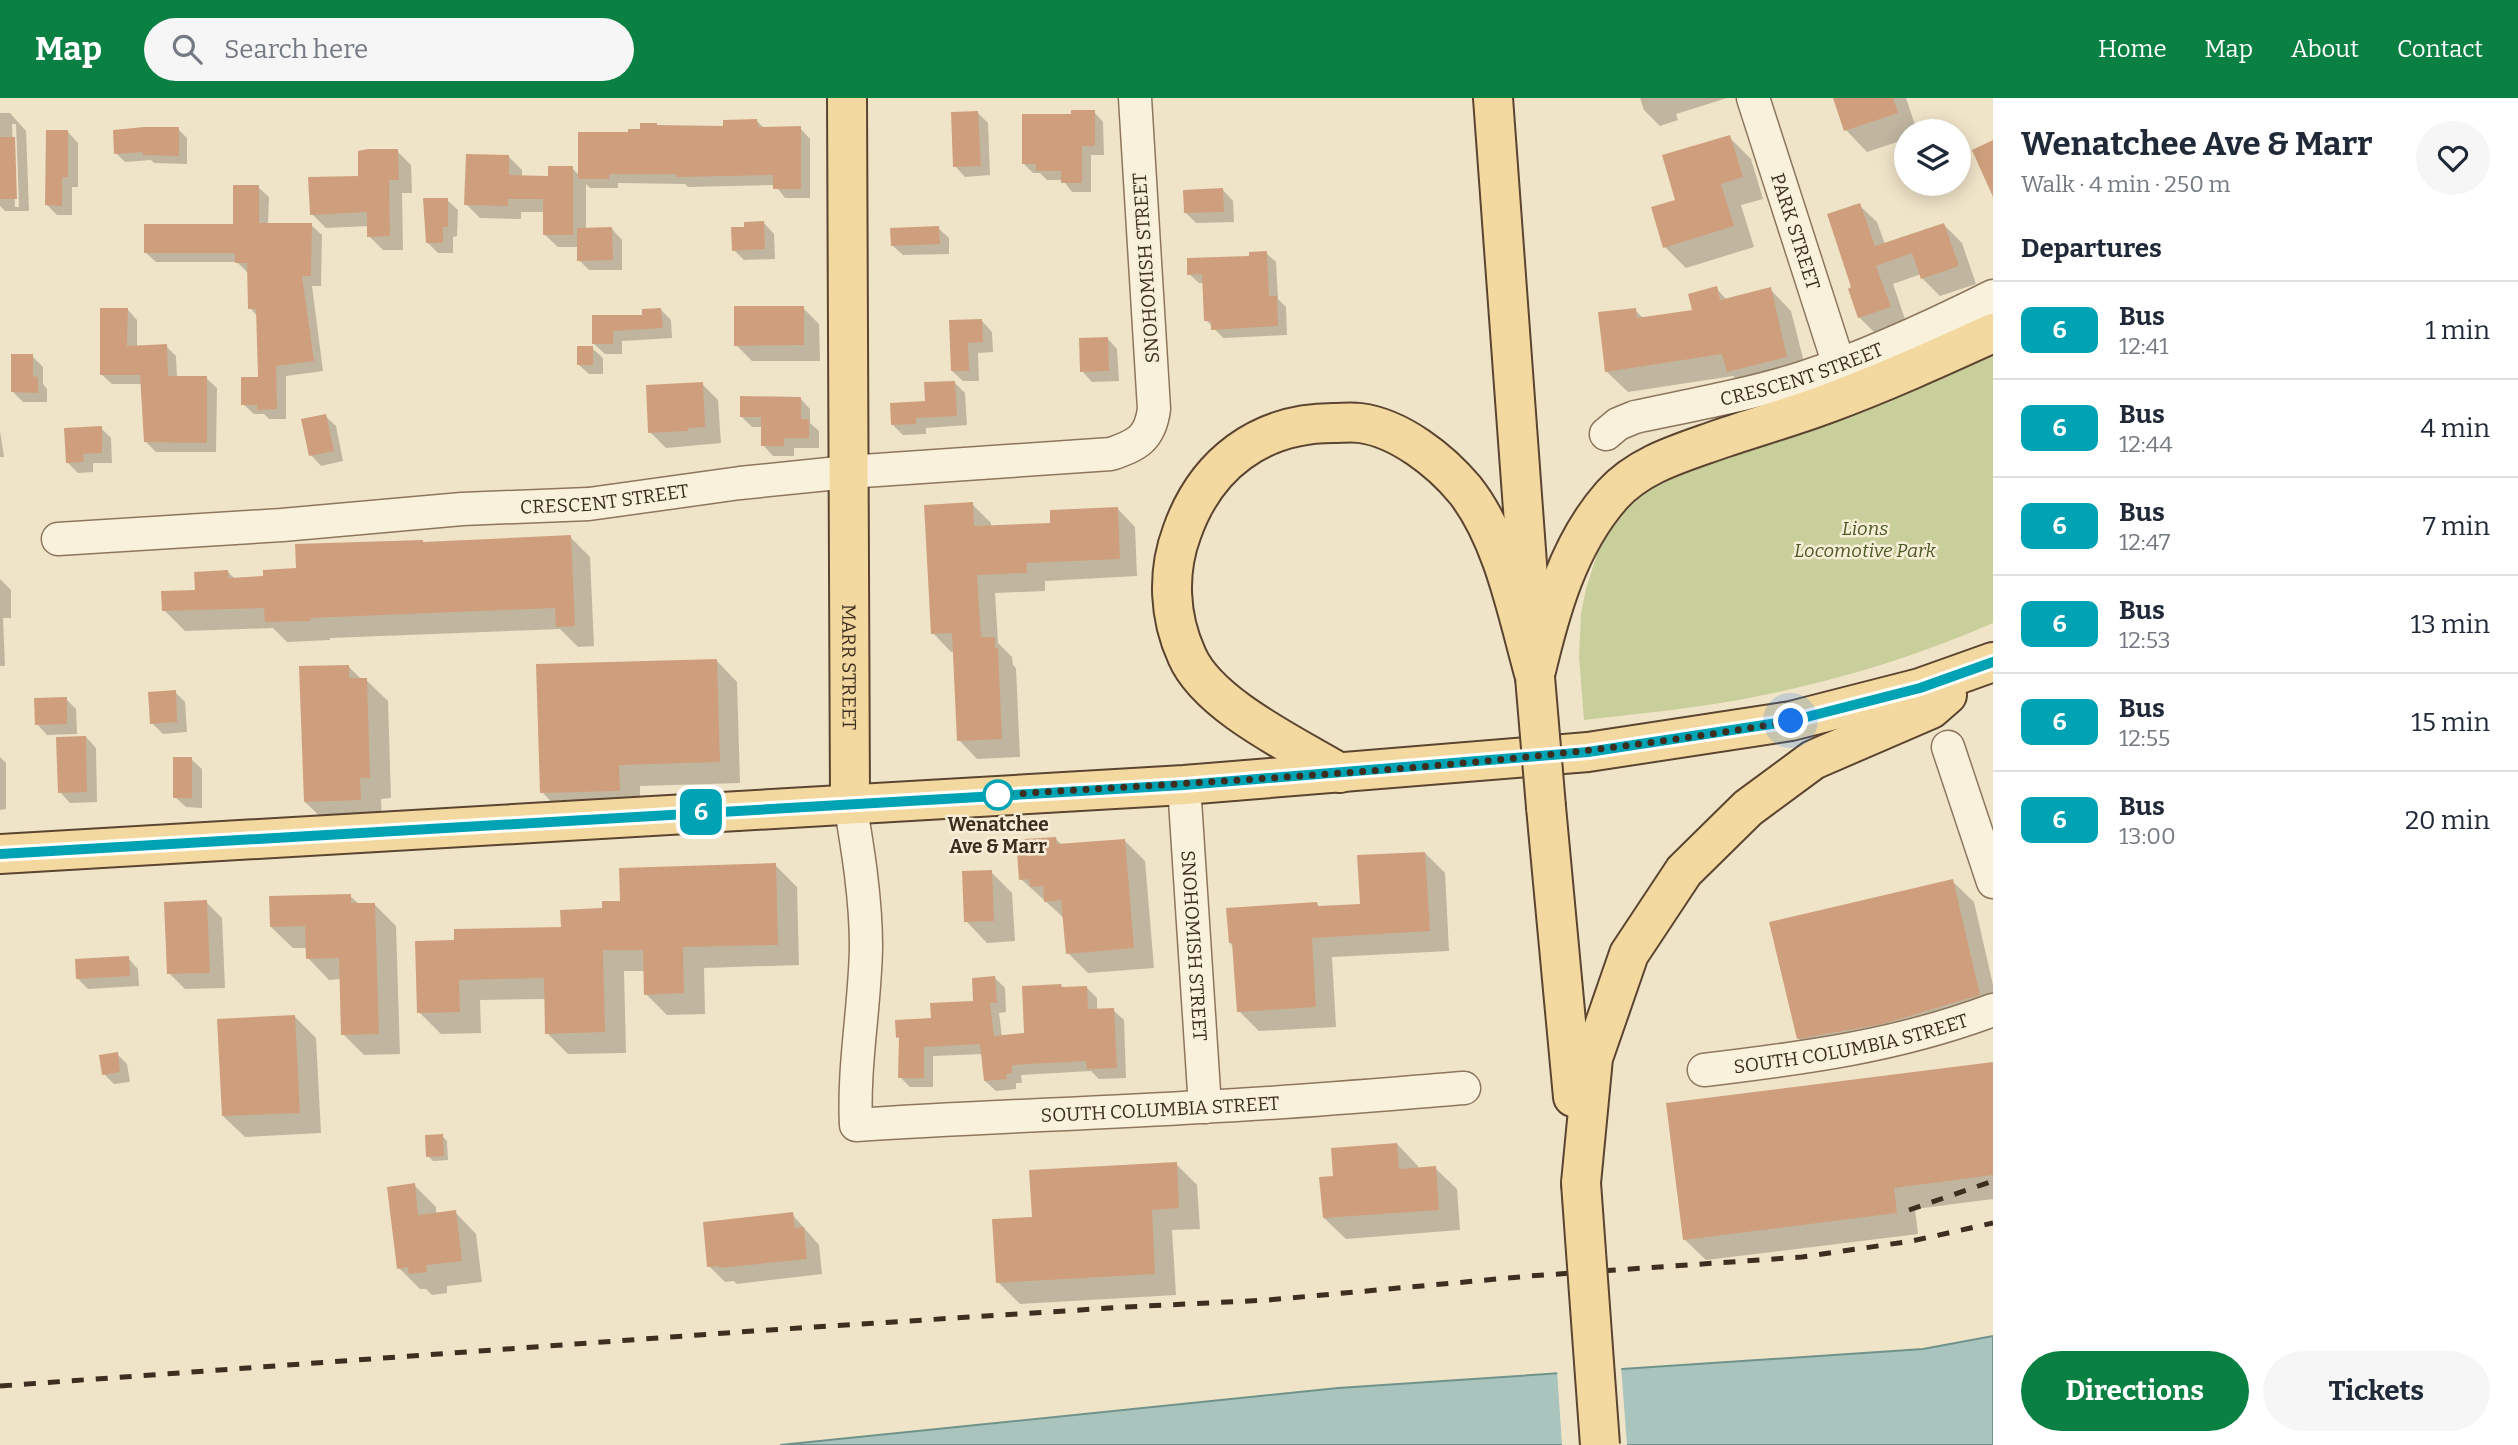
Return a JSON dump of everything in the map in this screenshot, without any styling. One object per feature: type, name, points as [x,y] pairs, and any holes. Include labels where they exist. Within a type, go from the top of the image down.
[{"type":"main road","name":"MARR STREET","points":[[847,98],[850,803]]},
{"type":"main road","name":"MARR STREET","points":[[849,206],[862,190],[866,111],[879,98]]},
{"type":"main road","points":[[1493,98],[1535,677],[1581,1183],[1600,1445]]},
{"type":"main road","points":[[1535,677],[1548,620],[1577,546],[1613,494],[1637,473],[1683,452],[1825,404],[1993,333]]},
{"type":"main road","points":[[1340,773],[1233,707],[1209,688],[1187,657],[1176,620],[1171,583],[1175,552],[1186,520],[1206,484],[1237,452],[1276,431],[1319,423],[1360,423],[1393,434],[1422,449],[1441,466],[1465,490],[1484,519],[1509,587],[1535,677]]},
{"type":"main road","points":[[1581,1183],[1593,1058],[1629,954],[1684,871],[1748,808],[1813,760],[1931,709],[1985,665]]},
{"type":"main road","points":[[0,853],[1184,785],[1588,752],[1791,721],[1858,705],[1985,665]]},
{"type":"street","name":"SNOHOMISH STREET","points":[[1135,98],[1154,393],[1152,425],[1145,437]]},
{"type":"street","name":"PARK STREET","points":[[1753,98],[1839,365]]},
{"type":"street","name":"CRESCENT STREET","points":[[1606,434],[1618,424],[1635,416],[1759,390],[1839,365],[1915,334],[1993,296]]},
{"type":"street","name":"CRESCENT STREET","points":[[58,539],[282,525],[462,509],[589,504],[740,483],[848,472],[1111,454],[1145,437]]},
{"type":"street","points":[[1948,747],[1993,882]]},
{"type":"street","name":"SNOHOMISH STREET","points":[[1184,785],[1205,1107]]},
{"type":"street","name":"MARR STREET","points":[[850,803],[859,858],[866,946],[856,1125]]},
{"type":"street","name":"SOUTH COLUMBIA STREET","points":[[1704,1070],[1860,1049],[1993,1010]]},
{"type":"street","name":"SOUTH COLUMBIA STREET","points":[[856,1125],[950,1118],[1005,1118],[1205,1107],[1464,1088]]},
{"type":"green space","name":"Lions Locomotive Park","points":[[1993,348],[1993,623],[1907,656],[1789,690],[1715,704],[1584,720],[1579,656],[1581,614],[1600,545],[1617,516],[1648,491],[1693,469],[1902,392]]},
{"type":"water","points":[[1993,1336],[1993,1445],[780,1445],[1338,1388],[1923,1349]]},
{"type":"pier","points":[[1621,1366],[1627,1445],[1562,1445],[1557,1370]]},
{"type":"building","points":[[1833,98],[1893,98],[1898,113],[1844,131]]},
{"type":"building","points":[[1071,110],[1095,110],[1095,146],[1082,146],[1082,183],[1061,183],[1061,171],[1036,171],[1036,164],[1022,164],[1022,114],[1071,114]]},
{"type":"building","points":[[978,111],[981,166],[953,167],[951,112]]},
{"type":"building","points":[[757,119],[758,127],[801,126],[801,189],[773,189],[773,175],[676,177],[676,174],[609,174],[609,179],[578,179],[578,132],[628,132],[628,129],[640,129],[640,123],[723,126],[723,120]]},
{"type":"building","points":[[179,127],[179,156],[143,155],[143,152],[114,154],[113,130]]},
{"type":"building","points":[[46,130],[68,130],[68,177],[62,177],[62,206],[45,205]]},
{"type":"building","points":[[1730,135],[1743,177],[1721,184],[1734,226],[1663,248],[1651,207],[1675,200],[1662,155]]},
{"type":"building","points":[[0,137],[15,137],[17,199],[0,199]]},
{"type":"building","points":[[1993,140],[1993,197],[1972,150]]},
{"type":"building","points":[[398,149],[399,180],[389,180],[390,236],[367,237],[367,212],[310,215],[308,177],[358,176],[358,151]]},
{"type":"building","points":[[466,154],[509,155],[509,175],[548,176],[548,166],[573,166],[573,235],[543,235],[543,199],[508,199],[508,206],[464,205]]},
{"type":"building","points":[[233,185],[259,185],[259,223],[312,223],[311,276],[302,276],[314,361],[276,366],[277,409],[257,410],[257,405],[241,405],[241,377],[258,377],[256,309],[248,309],[247,263],[235,263],[235,253],[144,253],[144,224],[233,224]]},
{"type":"building","points":[[1223,188],[1224,212],[1184,213],[1183,190]]},
{"type":"building","points":[[423,198],[448,198],[448,227],[443,227],[443,243],[426,243]]},
{"type":"building","points":[[1860,203],[1875,246],[1944,223],[1959,266],[1921,279],[1912,253],[1876,266],[1891,307],[1858,318],[1848,289],[1851,287],[1827,214]]},
{"type":"building","points":[[764,221],[765,249],[732,251],[731,227],[744,227],[744,222]]},
{"type":"building","points":[[939,226],[940,244],[891,246],[890,228]]},
{"type":"building","points":[[612,227],[613,260],[577,261],[577,228]]},
{"type":"building","points":[[1267,251],[1269,296],[1277,296],[1278,326],[1211,330],[1211,321],[1204,321],[1202,274],[1187,275],[1187,258],[1249,256],[1249,252]]},
{"type":"building","points":[[1717,286],[1720,300],[1771,287],[1787,357],[1727,372],[1722,354],[1605,372],[1598,312],[1636,308],[1637,318],[1692,310],[1688,294]]},
{"type":"building","points":[[734,306],[804,306],[804,345],[734,346]]},
{"type":"building","points":[[100,308],[128,308],[127,346],[167,344],[168,376],[207,376],[207,443],[144,442],[140,375],[100,375]]},
{"type":"building","points":[[661,308],[663,328],[613,331],[613,344],[592,344],[592,315],[642,315],[642,309]]},
{"type":"building","points":[[982,319],[983,342],[968,343],[969,371],[951,371],[949,320]]},
{"type":"building","points":[[1108,337],[1109,371],[1080,372],[1079,338]]},
{"type":"building","points":[[577,346],[593,346],[593,365],[577,365]]},
{"type":"building","points":[[11,354],[33,354],[33,376],[38,377],[38,393],[11,392]]},
{"type":"building","points":[[955,381],[957,416],[916,418],[916,424],[891,425],[890,403],[925,401],[924,382]]},
{"type":"building","points":[[703,382],[705,427],[688,428],[688,431],[648,433],[646,385]]},
{"type":"building","points":[[740,396],[801,397],[801,419],[809,419],[809,438],[784,438],[784,446],[761,446],[761,417],[740,417]]},
{"type":"building","points":[[326,414],[334,451],[309,456],[301,419]]},
{"type":"building","points":[[102,426],[102,453],[83,454],[84,462],[66,463],[64,428]]},
{"type":"building","points":[[973,502],[974,526],[1050,523],[1050,510],[1118,507],[1120,559],[1027,563],[1027,573],[977,575],[981,637],[995,637],[995,648],[998,648],[1002,739],[957,741],[952,633],[931,634],[924,505]]},
{"type":"building","points":[[571,535],[575,626],[556,627],[555,608],[265,622],[264,608],[162,611],[161,591],[195,590],[194,572],[228,570],[229,578],[263,576],[263,570],[296,568],[295,544],[423,542]]},
{"type":"building","points":[[717,659],[720,762],[619,765],[620,791],[540,793],[536,664]]},
{"type":"building","points":[[349,665],[349,678],[367,678],[370,778],[360,778],[361,800],[304,802],[299,666]]},
{"type":"building","points":[[176,690],[177,722],[150,724],[148,692]]},
{"type":"building","points":[[67,697],[67,724],[35,725],[34,698]]},
{"type":"building","points":[[86,736],[87,792],[58,793],[56,737]]},
{"type":"building","points":[[173,757],[192,757],[192,798],[173,798]]},
{"type":"building","points":[[1056,837],[1057,844],[1125,839],[1134,948],[1066,954],[1061,900],[1044,902],[1043,886],[1030,887],[1029,879],[1019,880],[1017,852],[1025,852],[1024,839]]},
{"type":"building","points":[[1425,852],[1430,931],[1312,938],[1316,1007],[1237,1012],[1232,943],[1229,943],[1226,908],[1317,902],[1318,906],[1360,904],[1357,855]]},
{"type":"building","points":[[776,863],[778,945],[683,947],[684,993],[644,995],[643,950],[603,950],[605,1032],[545,1034],[544,978],[459,980],[460,1012],[417,1013],[415,941],[454,940],[454,929],[561,927],[560,910],[602,908],[602,901],[620,901],[619,868]]},
{"type":"building","points":[[992,870],[994,921],[964,922],[962,871]]},
{"type":"building","points":[[1953,879],[1980,995],[1882,1024],[1797,1039],[1769,922]]},
{"type":"building","points":[[351,894],[351,903],[375,903],[379,1034],[341,1035],[339,958],[306,959],[305,926],[270,927],[269,896]]},
{"type":"building","points":[[207,900],[210,973],[167,974],[164,902]]},
{"type":"building","points":[[129,956],[130,976],[76,979],[75,959]]},
{"type":"building","points":[[995,976],[997,1003],[990,1003],[994,1036],[1024,1033],[1022,986],[1087,986],[1088,1009],[1114,1008],[1117,1068],[1087,1069],[1086,1061],[1012,1065],[1012,1073],[1006,1074],[1007,1079],[984,1081],[980,1044],[924,1047],[924,1078],[898,1078],[899,1037],[896,1038],[895,1020],[931,1018],[930,1003],[973,1001],[972,978]]},
{"type":"building","points":[[295,1015],[300,1113],[222,1116],[217,1019]]},
{"type":"building","points":[[118,1052],[120,1072],[102,1075],[99,1055]]},
{"type":"building","points":[[1993,1062],[1993,1175],[1894,1188],[1897,1213],[1683,1240],[1666,1103]]},
{"type":"building","points":[[443,1134],[444,1156],[426,1157],[425,1135]]},
{"type":"building","points":[[1397,1143],[1399,1169],[1436,1166],[1439,1210],[1323,1218],[1319,1177],[1333,1176],[1331,1148]]},
{"type":"building","points":[[1177,1162],[1179,1208],[1152,1210],[1155,1274],[996,1283],[992,1219],[1032,1217],[1029,1170]]},
{"type":"building","points":[[415,1183],[418,1215],[456,1210],[462,1261],[426,1265],[427,1272],[409,1274],[408,1267],[397,1269],[387,1187]]},
{"type":"building","points":[[793,1212],[795,1228],[804,1227],[807,1259],[707,1267],[703,1222]]},
{"type":"railway","points":[[1909,1210],[1993,1181]]},
{"type":"railway","points":[[0,1386],[753,1331],[1268,1300],[1530,1276],[1802,1257],[1912,1241],[1993,1223]]},
{"type":"bus line","name":"6","points":[[0,854],[1184,785],[1588,752],[1791,721],[1920,688],[1993,662]]},
{"type":"place","name":"Wenatchee Ave & Marr","points":[[998,795]]},
{"type":"route","points":[[998,795],[1227,782],[1588,752],[1791,721]]}]
